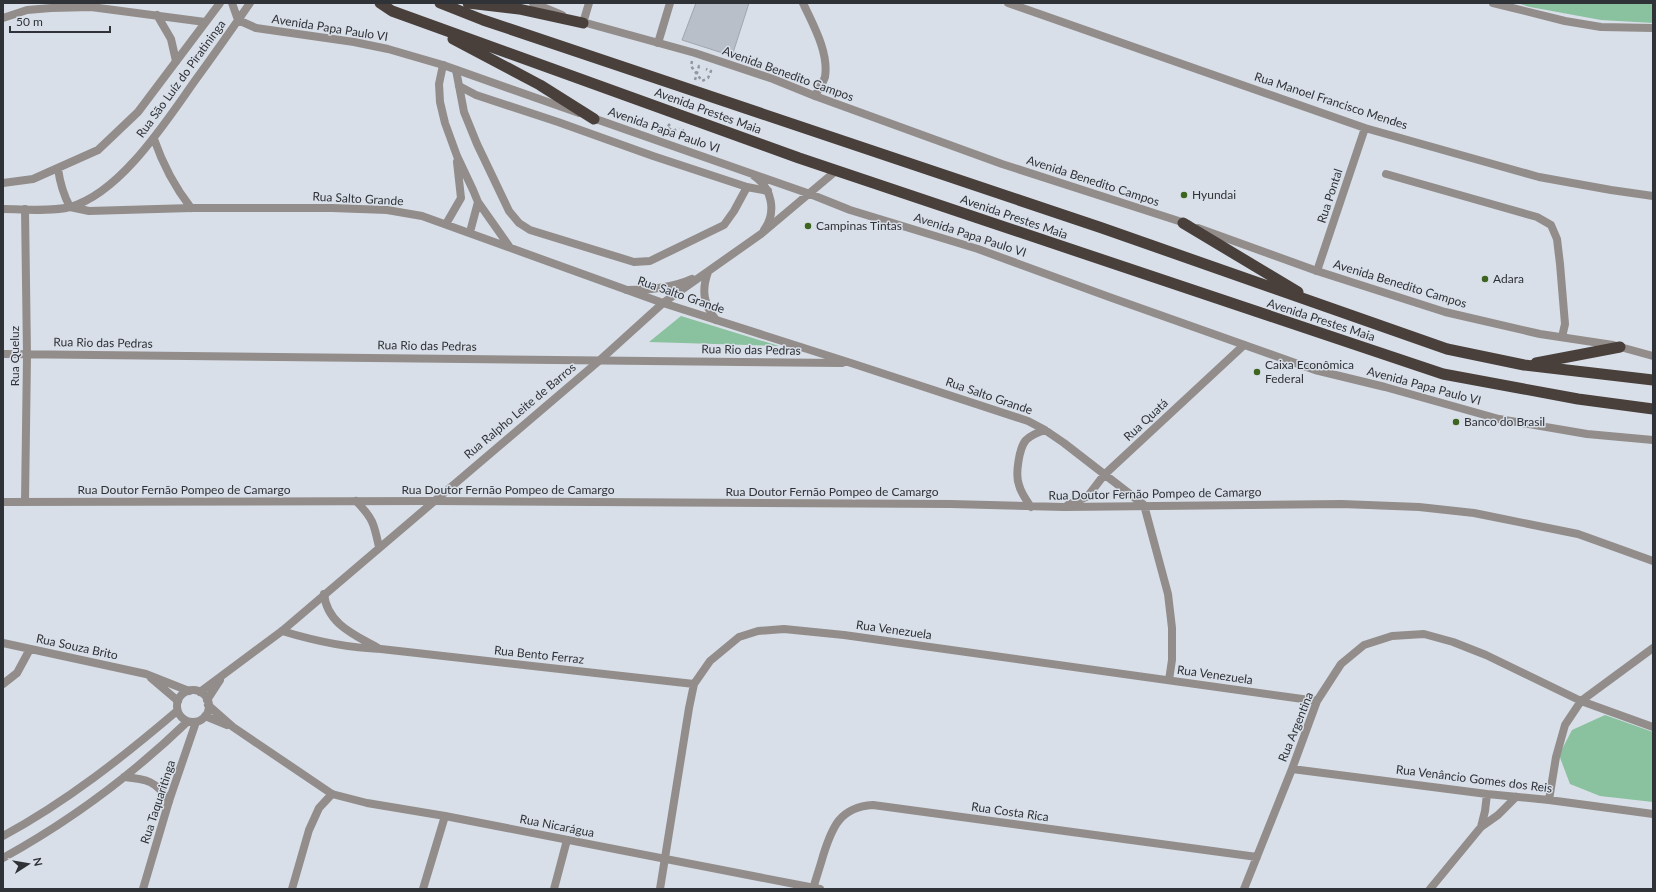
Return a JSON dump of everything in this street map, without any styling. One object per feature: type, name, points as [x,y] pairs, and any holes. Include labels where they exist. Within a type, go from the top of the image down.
[{"type":"highway","name":"Avenida Prestes Maia","points":[[380,3],[392,11],[792,155],[1443,374],[1578,399],[1653,408]]},
{"type":"highway","name":"Avenida Prestes Maia","points":[[440,3],[483,20],[1102,228],[1447,349],[1524,365],[1653,380]]},
{"type":"highway","points":[[468,3],[519,9],[583,23]]},
{"type":"highway","points":[[392,11],[470,47],[540,85],[594,119]]},
{"type":"highway","points":[[1183,223],[1318,304]]},
{"type":"highway","points":[[1524,365],[1620,347]]},
{"type":"street","points":[[3,183],[33,179],[98,150],[119,132],[138,112],[220,3]]},
{"type":"street","points":[[232,3],[238,20]]},
{"type":"street","name":"Rua São Luíz do Piratininga","points":[[70,207],[90,198],[106,187],[122,173],[154,139],[250,3]]},
{"type":"street","name":"Avenida Benedito Campos","points":[[533,3],[583,23],[695,53],[773,79],[815,96],[1002,164],[1183,223],[1317,271],[1446,312],[1540,334],[1620,347],[1653,356]]},
{"type":"street","points":[[583,23],[589,3]]},
{"type":"street","points":[[658,43],[665,15],[670,3]]},
{"type":"street","points":[[803,3],[821,45],[825,64],[825,78],[815,96]]},
{"type":"street","name":"Rua Manoel Francisco Mendes","points":[[1008,3],[1365,128],[1538,177],[1653,196]]},
{"type":"street","points":[[1493,3],[1565,21],[1602,27],[1653,28]]},
{"type":"street","points":[[3,18],[26,10],[91,7],[205,22]]},
{"type":"street","points":[[157,15],[171,39],[176,61]]},
{"type":"street","name":"Avenida Papa Paulo VI","points":[[238,20],[256,28],[354,42],[388,49],[443,65],[810,194],[850,210],[978,248],[1244,346],[1315,370],[1385,387],[1499,419],[1587,434],[1653,440]]},
{"type":"street","points":[[443,65],[439,84],[440,102],[445,123],[457,156],[478,202],[509,246]]},
{"type":"street","points":[[456,70],[464,112],[477,144],[509,211],[519,223],[530,230],[634,262],[650,261],[724,226],[747,187]]},
{"type":"street","points":[[459,86],[476,95],[558,122],[652,156],[747,187],[768,191]]},
{"type":"street","name":"Rua Pontal","points":[[1317,271],[1365,128]]},
{"type":"street","points":[[154,139],[165,168],[191,208]]},
{"type":"street","points":[[446,224],[461,198],[457,156]]},
{"type":"street","points":[[58,169],[63,195],[70,207]]},
{"type":"street","name":"Rua Ralpho Leite de Barros","points":[[200,692],[282,631],[432,501],[600,360],[663,303],[762,234],[837,170]]},
{"type":"street","points":[[750,173],[758,179],[768,191],[772,206],[771,216],[762,234]]},
{"type":"street","points":[[1386,174],[1537,217],[1552,225],[1558,239],[1565,324],[1562,337]]},
{"type":"street","points":[[470,232],[478,202]]},
{"type":"street","name":"Rua Salto Grande","points":[[3,209],[47,210],[70,207],[89,211],[191,208],[387,210],[422,216],[509,246],[663,303],[1028,421],[1045,430],[1144,506]]},
{"type":"street","name":"Rua Queluz","points":[[25,209],[27,355],[25,502]]},
{"type":"street","points":[[627,290],[648,290],[669,287],[689,281],[708,272]]},
{"type":"street","points":[[708,272],[704,282],[703,292],[707,308],[716,320]]},
{"type":"street","name":"Rua Quatá","points":[[1064,507],[1088,496],[1104,475],[1244,346]]},
{"type":"street","name":"Rua Rio das Pedras","points":[[3,354],[851,363]]},
{"type":"street","points":[[1031,507],[1021,492],[1018,483],[1017,470],[1026,441],[1033,435],[1045,430]]},
{"type":"street","points":[[356,501],[369,514],[375,529],[379,547]]},
{"type":"street","name":"Rua Doutor Fernão Pompeo de Camargo","points":[[3,502],[432,501],[944,504],[1031,507],[1342,504],[1419,507],[1474,513],[1571,533],[1653,561]]},
{"type":"street","points":[[1144,506],[1168,594],[1172,628],[1172,660],[1169,680]]},
{"type":"street","name":"Rua Bento Ferraz","points":[[324,594],[325,604],[333,619],[344,628],[381,649]]},
{"type":"street","name":"Rua Venezuela","points":[[660,889],[694,684],[710,661],[739,637],[758,631],[784,629],[844,635],[1317,701]]},
{"type":"street","name":"Rua Bento Ferraz","points":[[282,631],[334,645],[354,648],[381,649],[694,684]]},
{"type":"street","name":"Rua Argentina","points":[[1244,889],[1292,769],[1317,701],[1341,664],[1364,645],[1392,636],[1424,634],[1453,642],[1486,655],[1581,702],[1653,727]]},
{"type":"street","name":"Rua Souza Brito","points":[[3,643],[146,674],[189,691]]},
{"type":"street","points":[[1549,800],[1556,757],[1565,725],[1581,702],[1653,648]]},
{"type":"street","points":[[3,684],[17,673],[30,649]]},
{"type":"street","name":"Rua Souza Brito","points":[[146,674],[178,701]]},
{"type":"street","name":"Rua Ralpho Leite de Barros","points":[[208,703],[222,676]]},
{"type":"street","points":[[194,722],[185,720],[177,711],[180,696],[189,691],[200,692],[208,703],[233,727],[332,794],[319,808],[310,830],[292,889]]},
{"type":"street","points":[[3,858],[53,828],[101,796],[187,722],[194,722],[205,716],[208,703]]},
{"type":"street","points":[[3,836],[55,805],[132,749],[177,711]]},
{"type":"street","points":[[205,716],[233,727]]},
{"type":"street","name":"Rua Taquaritinga","points":[[143,889],[194,722]]},
{"type":"street","name":"Rua Venâncio Gomes dos Reis","points":[[1292,769],[1653,814]]},
{"type":"street","points":[[124,777],[149,780],[162,791],[169,801]]},
{"type":"street","name":"Rua Nicarágua","points":[[332,794],[367,803],[445,816],[666,858],[816,889]]},
{"type":"street","points":[[1481,827],[1487,794]]},
{"type":"street","points":[[1430,889],[1481,827],[1498,815],[1516,797]]},
{"type":"street","name":"Rua Costa Rica","points":[[816,889],[828,840],[834,826],[845,814],[860,806],[873,805],[1257,857]]},
{"type":"street","points":[[423,889],[445,816]]},
{"type":"street","points":[[554,889],[567,840]]},
{"type":"path","points":[[695,53],[690,66],[702,81],[708,78],[711,71],[699,66]]},
{"type":"path","points":[[672,122],[667,127],[673,131],[679,127],[683,130],[675,147]]},
{"type":"green space","points":[[1517,3],[1653,3],[1653,23],[1601,20],[1530,7]]},
{"type":"green space","points":[[681,316],[779,346],[649,342]]},
{"type":"green space","points":[[1605,715],[1653,732],[1653,802],[1600,796],[1570,784],[1559,755],[1572,730]]},
{"type":"building","points":[[696,3],[749,3],[732,56],[682,40]]},
{"type":"place","name":"Hyundai","points":[[1184,195]]},
{"type":"place","name":"Campinas Tintas","points":[[808,226]]},
{"type":"place","name":"Adara","points":[[1485,279]]},
{"type":"place","name":"Caixa Econômica Federal","points":[[1257,372]]},
{"type":"place","name":"Banco do Brasil","points":[[1456,422]]}]
